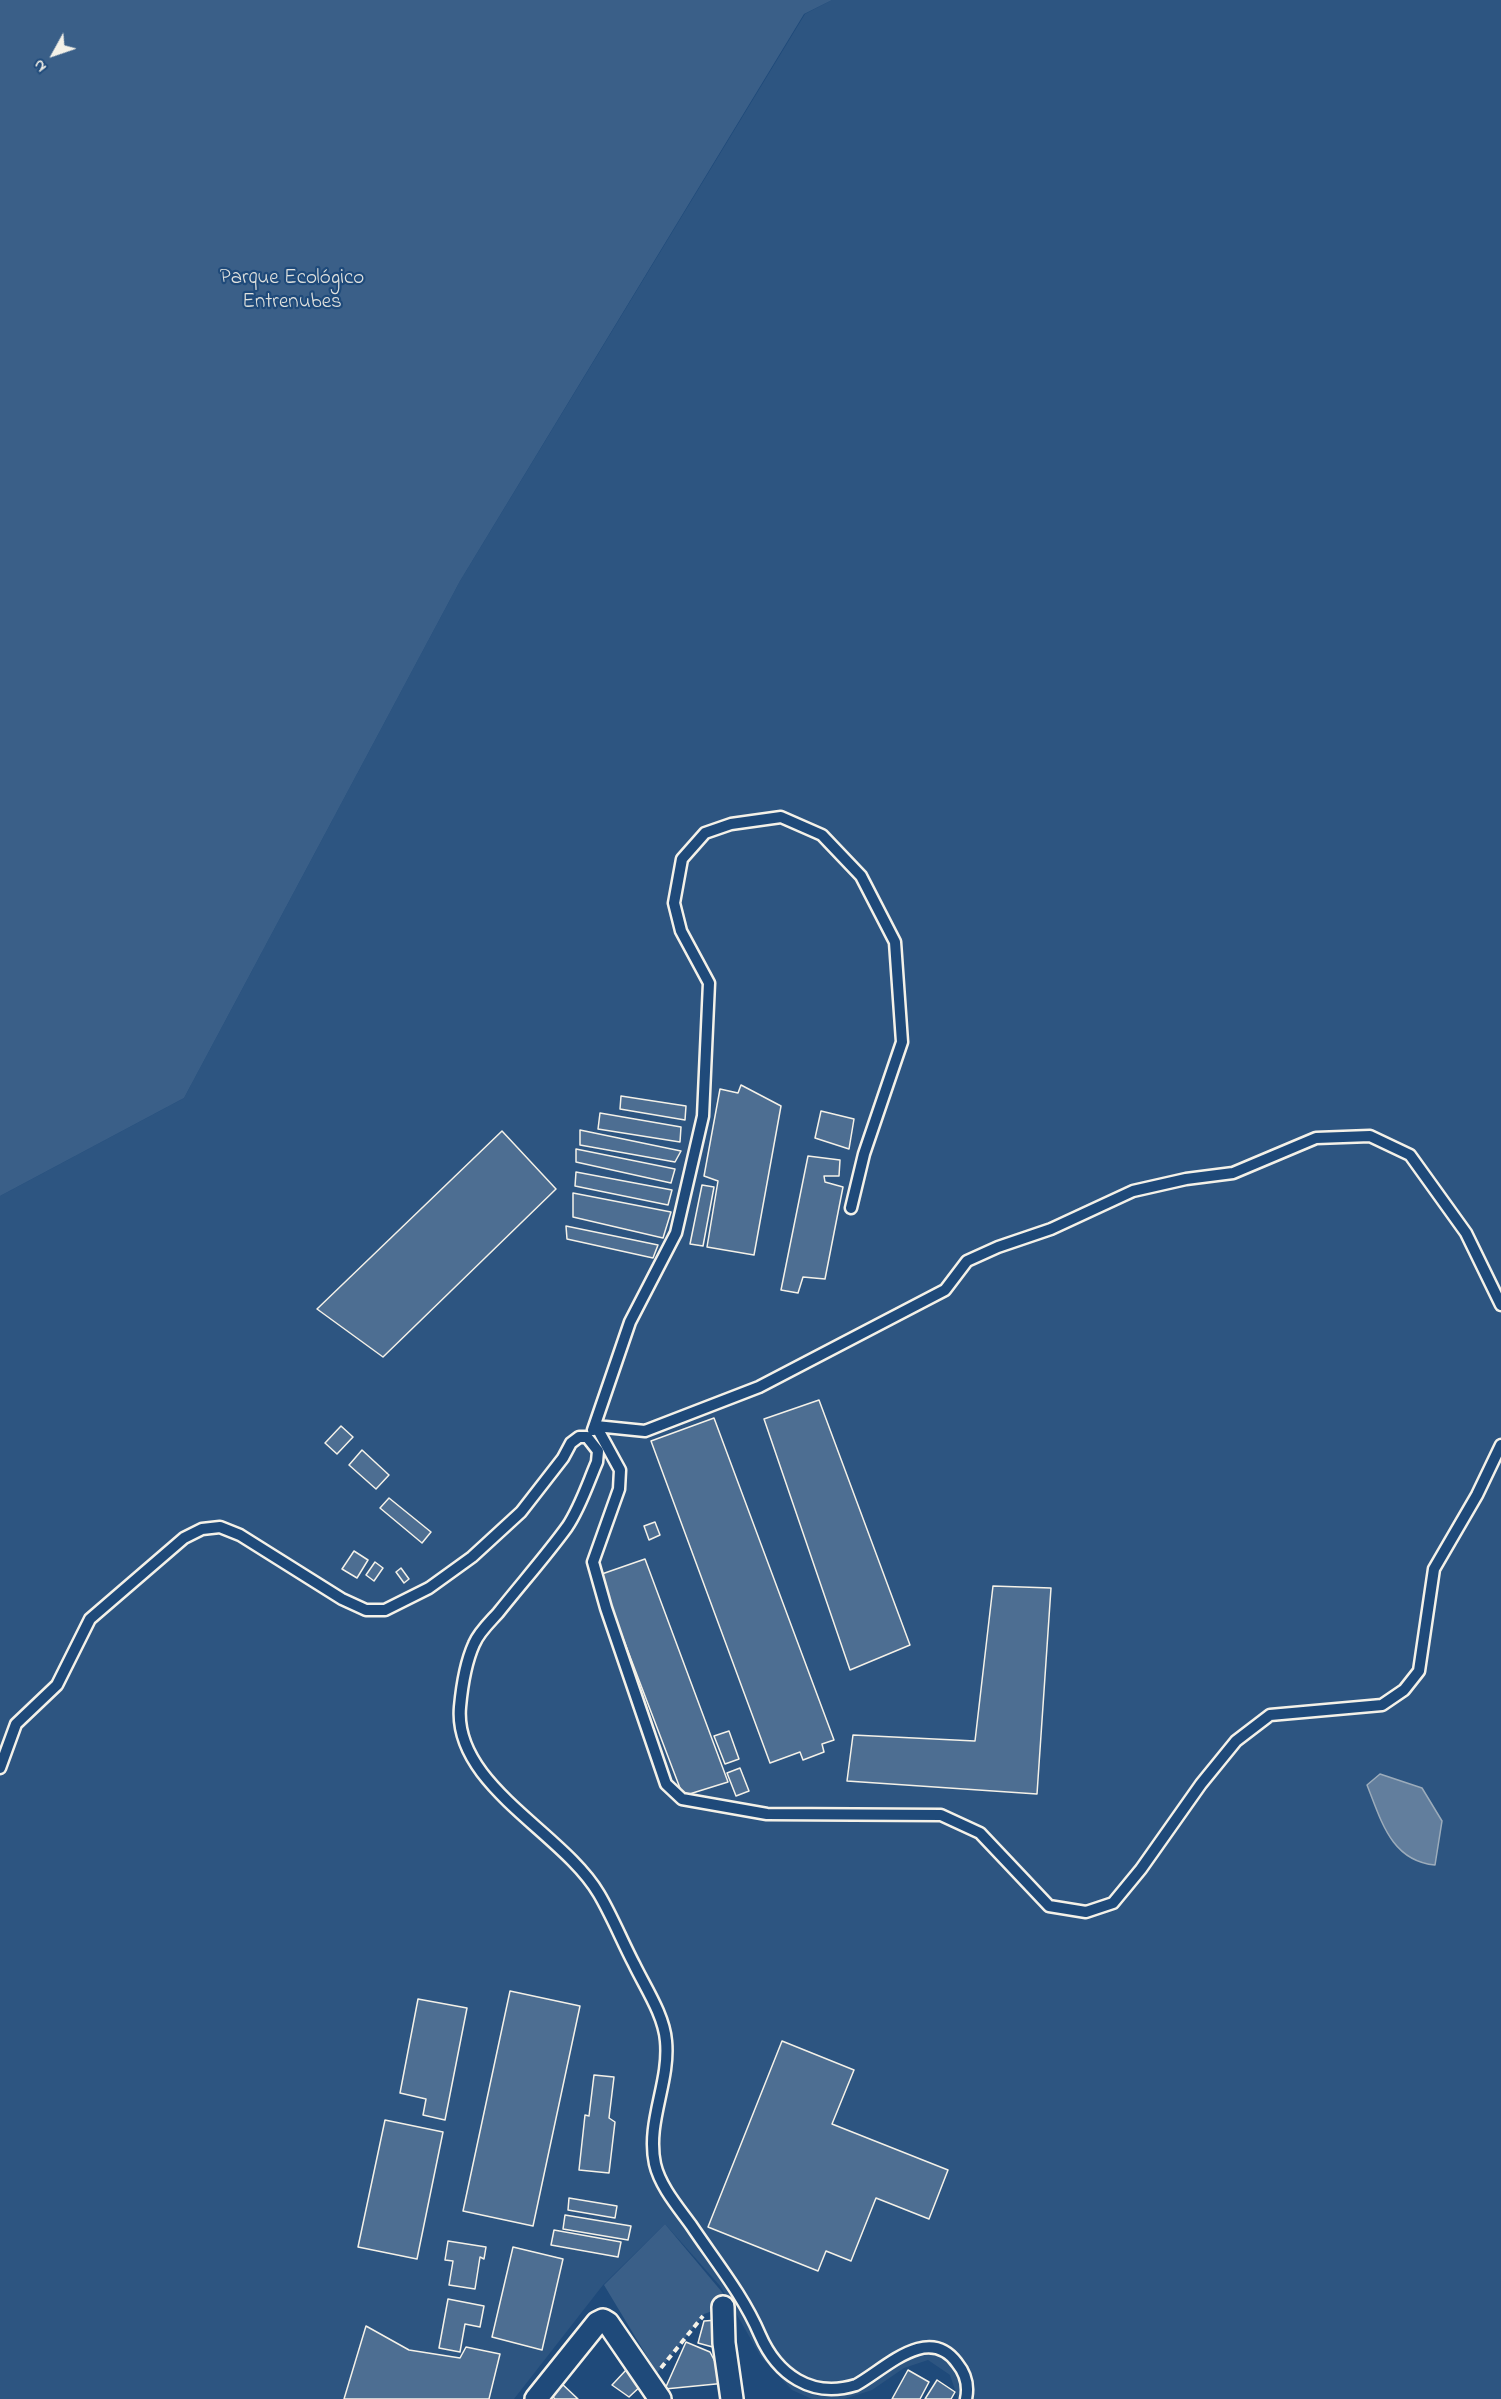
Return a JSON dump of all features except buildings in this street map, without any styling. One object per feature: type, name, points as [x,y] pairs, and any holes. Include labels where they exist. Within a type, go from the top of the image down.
[{"type":"street","points":[[723,2307],[724,2343],[732,2399]]},
{"type":"street","points":[[536,2399],[597,2323],[603,2320],[608,2323],[654,2391]]},
{"type":"lane","points":[[587,1437],[596,1426],[630,1323],[676,1233],[703,1116],[709,983],[681,931],[674,903],[682,859],[705,833],[730,824],[781,817],[822,835],[861,876],[895,942],[902,1042],[864,1154],[851,1208]]},
{"type":"lane","points":[[596,1426],[645,1431],[759,1387],[945,1290],[967,1261],[987,1252],[1051,1229],[1133,1191],[1186,1179],[1233,1173],[1316,1137],[1370,1136],[1410,1155],[1466,1233],[1501,1305]]},
{"type":"lane","points":[[596,1426],[620,1470],[619,1489],[593,1562],[606,1608],[666,1784],[682,1799],[767,1814],[940,1815],[980,1833],[1049,1906],[1086,1912],[1113,1903],[1229,1750],[1270,1715],[1382,1705],[1404,1690],[1419,1671],[1434,1569],[1477,1495],[1501,1445]]},
{"type":"lane","points":[[0,1768],[16,1724],[57,1685],[90,1619],[184,1538],[202,1529],[220,1527],[240,1535],[342,1599],[366,1610],[385,1610],[429,1588],[472,1557],[521,1512],[563,1458],[571,1443],[579,1437],[587,1437]]},
{"type":"lane","points":[[587,1437],[598,1451],[597,1462],[569,1524],[475,1640],[463,1674],[459,1712],[465,1745],[485,1778],[577,1864],[599,1892],[659,2017],[666,2040],[666,2062],[652,2132],[656,2165],[670,2196],[736,2290],[753,2319],[768,2353],[782,2373],[802,2388],[829,2392],[854,2386],[909,2351],[931,2347],[952,2355],[965,2372],[967,2396]]},
{"type":"path","points":[[654,2391],[705,2314],[723,2307]]},
{"type":"shaded area","points":[[832,0],[1501,0],[1501,2399],[958,2399],[950,2375],[928,2360],[904,2368],[872,2390],[844,2399],[812,2399],[792,2390],[761,2357],[721,2287],[665,2224],[603,2285],[514,2399],[0,2399],[0,1196],[184,1098],[460,581],[805,14]]},
{"type":"shaded area","points":[[1380,1774],[1422,1788],[1442,1821],[1435,1865],[1420,1862],[1408,1856],[1390,1837],[1367,1785]]},
{"type":"green space","name":"Parque Ecológico Entrenubes","points":[[0,0],[832,0],[804,14],[460,581],[184,1098],[0,1196]]},
{"type":"green space","points":[[665,2224],[732,2304],[704,2314],[657,2373],[604,2285]]}]
